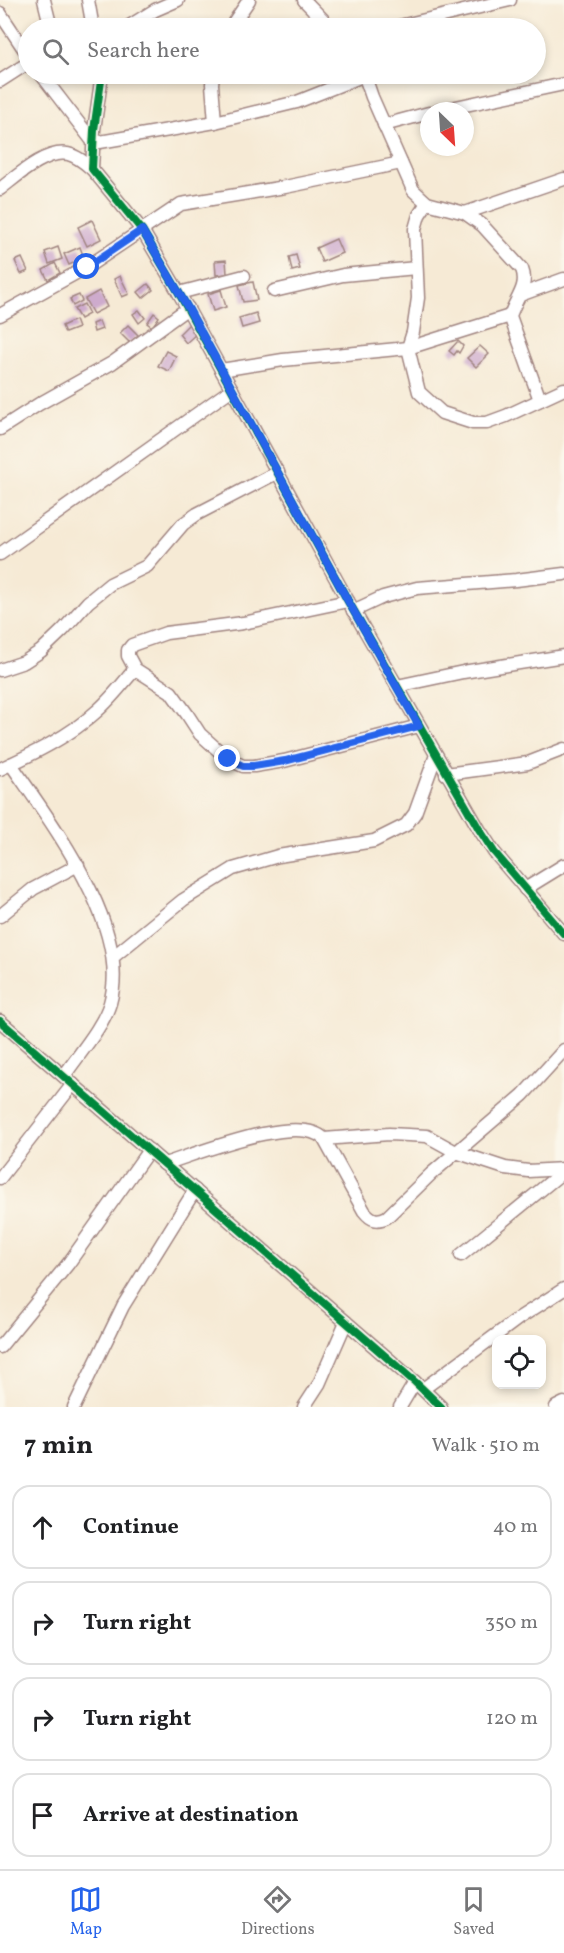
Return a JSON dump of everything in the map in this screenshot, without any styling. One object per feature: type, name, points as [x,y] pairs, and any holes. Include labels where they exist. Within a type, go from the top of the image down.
[{"type":"street","points":[[44,0],[48,18]]},
{"type":"street","points":[[88,0],[91,18]]},
{"type":"street","points":[[142,18],[178,0]]},
{"type":"street","points":[[237,18],[249,0]]},
{"type":"street","points":[[304,0],[321,18]]},
{"type":"street","points":[[434,18],[510,0]]},
{"type":"street","points":[[0,13],[18,40]]},
{"type":"street","points":[[0,81],[18,69]]},
{"type":"street","points":[[49,84],[93,143]]},
{"type":"street","points":[[92,169],[101,84]]},
{"type":"street","points":[[212,84],[215,122]]},
{"type":"street","points":[[93,143],[215,122],[297,102],[340,84]]},
{"type":"street","points":[[368,84],[413,190],[427,203],[465,213],[482,225],[522,269],[525,277],[510,316],[540,400]]},
{"type":"street","points":[[474,103],[564,84]]},
{"type":"street","points":[[384,125],[420,115]]},
{"type":"street","points":[[0,189],[48,156],[60,153],[77,157],[92,169],[142,230],[180,293],[351,606],[446,774],[494,852],[564,934]]},
{"type":"street","points":[[0,315],[87,267],[181,204],[285,188],[401,163]]},
{"type":"street","points":[[465,213],[564,179]]},
{"type":"street","points":[[427,203],[419,215],[415,229],[418,298],[408,348],[419,392],[442,413],[458,420],[487,423],[564,389]]},
{"type":"street","points":[[274,291],[343,275],[416,268]]},
{"type":"street","points":[[180,293],[244,276]]},
{"type":"street","points":[[520,295],[564,279]]},
{"type":"street","points":[[0,429],[39,404],[120,359],[188,308]]},
{"type":"street","points":[[221,370],[283,360],[408,348],[510,316]]},
{"type":"street","points":[[0,554],[232,389]]},
{"type":"street","points":[[0,670],[24,662],[41,651],[88,602],[110,584],[147,566],[183,524],[197,514],[278,472]]},
{"type":"street","points":[[419,726],[294,759],[243,766],[228,759],[200,734],[171,692],[135,669],[128,656],[128,650],[132,645],[166,633],[351,606],[417,588],[564,574]]},
{"type":"street","points":[[397,686],[463,672],[564,656]]},
{"type":"street","points":[[0,1178],[68,1080],[110,1005],[113,991],[113,957],[104,925],[78,865],[6,767],[34,753],[90,717],[135,669]]},
{"type":"street","points":[[446,774],[528,763],[564,749]]},
{"type":"street","points":[[113,957],[183,900],[233,869],[278,856],[374,841],[406,825],[416,813],[436,755]]},
{"type":"street","points":[[0,916],[33,889],[78,865]]},
{"type":"street","points":[[525,889],[564,865]]},
{"type":"street","points":[[0,1021],[441,1407]]},
{"type":"street","points":[[164,1164],[271,1132],[308,1130],[324,1139],[369,1218],[375,1220],[387,1217],[456,1152],[523,1095],[564,1050]]},
{"type":"street","points":[[324,1139],[389,1134],[413,1135],[427,1137],[456,1152],[516,1170],[564,1170]]},
{"type":"street","points":[[0,1347],[68,1264],[149,1150]]},
{"type":"street","points":[[461,1255],[564,1170]]},
{"type":"street","points":[[74,1407],[123,1306],[195,1190]]},
{"type":"street","points":[[400,1407],[419,1386],[564,1289]]},
{"type":"street","points":[[304,1407],[319,1384],[346,1322]]},
{"type":"street","points":[[556,1407],[564,1403]]},
{"type":"building","points":[[92,220],[101,239],[87,246],[78,227]]},
{"type":"building","points":[[336,239],[342,253],[322,262],[316,248]]},
{"type":"building","points":[[58,247],[62,259],[49,264],[45,252]]},
{"type":"building","points":[[80,247],[84,258],[69,265],[64,254]]},
{"type":"building","points":[[296,255],[300,269],[292,271],[289,257]]},
{"type":"building","points":[[22,258],[28,271],[21,274],[15,261]]},
{"type":"building","points":[[226,260],[227,274],[216,275],[215,261]]},
{"type":"building","points":[[55,263],[60,273],[48,280],[43,270]]},
{"type":"building","points":[[120,276],[129,294],[122,297],[114,279]]},
{"type":"building","points":[[253,282],[257,300],[243,302],[239,285]]},
{"type":"building","points":[[148,284],[153,290],[143,298],[138,292]]},
{"type":"building","points":[[221,290],[226,307],[213,311],[208,294]]},
{"type":"building","points":[[99,291],[107,307],[93,314],[85,299]]},
{"type":"building","points":[[79,295],[82,301],[73,306],[70,299]]},
{"type":"building","points":[[84,304],[89,314],[80,319],[74,309]]},
{"type":"building","points":[[139,310],[145,318],[139,323],[133,314]]},
{"type":"building","points":[[154,313],[159,317],[152,327],[147,323]]},
{"type":"building","points":[[256,313],[259,323],[242,328],[239,318]]},
{"type":"building","points":[[75,320],[78,328],[65,333],[62,326]]},
{"type":"building","points":[[99,321],[102,329],[94,332],[92,324]]},
{"type":"building","points":[[189,324],[197,333],[186,343],[179,334]]},
{"type":"building","points":[[128,325],[138,335],[130,343],[120,333]]},
{"type":"building","points":[[458,341],[463,346],[459,353],[457,351],[454,355],[449,351]]},
{"type":"building","points":[[480,346],[489,354],[476,367],[467,358]]},
{"type":"building","points":[[166,351],[176,356],[169,371],[158,366]]},
{"type":"cycle path","points":[[101,84],[94,130],[92,169],[142,230],[179,293],[348,601],[479,829],[494,852],[564,934]]},
{"type":"cycle path","points":[[0,1021],[441,1407]]},
{"type":"route","points":[[87,267],[142,230],[188,308],[419,726],[285,761],[243,766],[228,759]]}]
